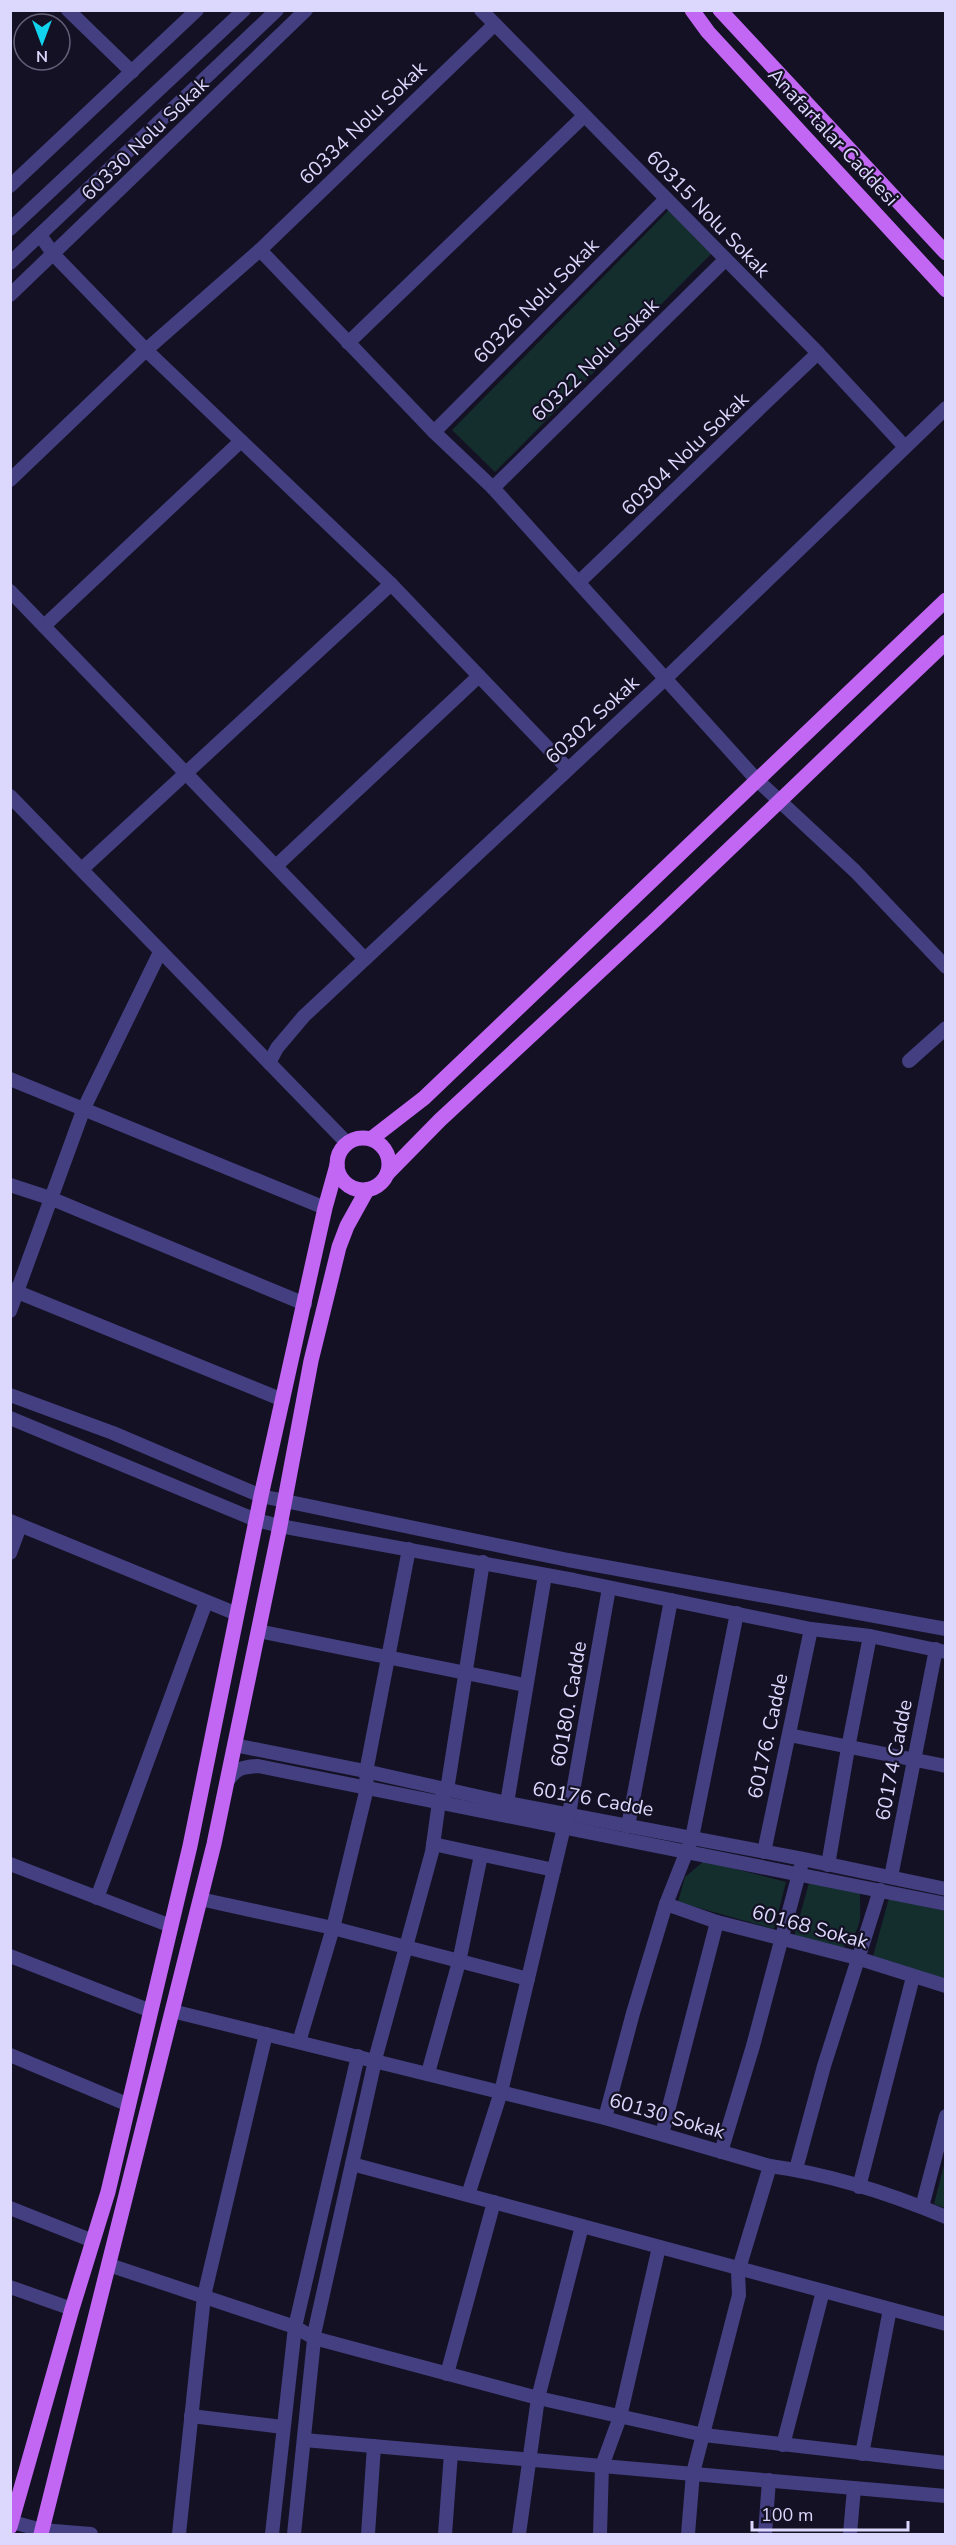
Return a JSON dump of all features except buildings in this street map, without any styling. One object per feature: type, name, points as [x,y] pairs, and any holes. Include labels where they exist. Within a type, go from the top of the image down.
[{"type":"main road","name":"Anafartalar Caddesi","points":[[692,10],[716,41],[945,290]]},
{"type":"main road","name":"Anafartalar Caddesi","points":[[720,10],[945,253]]},
{"type":"main road","points":[[371,1139],[424,1098],[945,600]]},
{"type":"main road","points":[[42,2532],[200,1899],[280,1526],[311,1361],[339,1247],[347,1226],[367,1190],[382,1182],[387,1174],[440,1120],[945,642]]},
{"type":"main road","points":[[11,2525],[14,2504],[108,2192],[129,2105],[190,1846],[256,1520],[325,1208],[341,1149],[347,1143],[363,1138],[379,1143],[388,1156],[387,1174]]},
{"type":"main road","points":[[337,1165],[343,1180],[349,1186],[367,1190]]},
{"type":"street","points":[[68,10],[132,72]]},
{"type":"street","points":[[10,186],[197,10]]},
{"type":"street","points":[[10,229],[244,10]]},
{"type":"street","points":[[10,263],[277,10]]},
{"type":"street","name":"60330 Nolu Sokak","points":[[10,295],[306,10]]},
{"type":"street","name":"60315 Nolu Sokak","points":[[481,10],[493,26],[818,353],[904,447]]},
{"type":"street","name":"60334 Nolu Sokak","points":[[10,480],[146,350],[260,250],[493,26]]},
{"type":"street","points":[[348,343],[584,116]]},
{"type":"street","name":"60326 Nolu Sokak","points":[[434,432],[666,199]]},
{"type":"street","points":[[40,235],[54,255],[146,350],[391,584],[568,769]]},
{"type":"street","points":[[260,250],[434,432],[493,488],[756,779],[855,871],[945,967]]},
{"type":"street","name":"60322 Nolu Sokak","points":[[493,488],[726,260]]},
{"type":"street","name":"60304 Nolu Sokak","points":[[579,582],[818,353]]},
{"type":"street","name":"60302 Sokak","points":[[269,1063],[277,1048],[304,1016],[665,679],[945,408]]},
{"type":"street","points":[[44,626],[241,441]]},
{"type":"street","points":[[82,869],[391,584]]},
{"type":"street","points":[[10,591],[365,959]]},
{"type":"street","points":[[276,866],[479,676]]},
{"type":"street","points":[[10,796],[347,1143]]},
{"type":"street","points":[[10,1311],[14,1291],[84,1108],[160,952]]},
{"type":"street","points":[[909,1061],[945,1028]]},
{"type":"street","points":[[10,1079],[325,1208]]},
{"type":"street","points":[[10,1185],[50,1198],[305,1304]]},
{"type":"street","points":[[14,1291],[283,1400]]},
{"type":"street","points":[[10,1395],[113,1433],[261,1497],[568,1560],[945,1629]]},
{"type":"street","points":[[10,1418],[256,1520],[483,1562],[811,1629],[870,1636],[940,1651]]},
{"type":"street","points":[[10,1553],[15,1524],[237,1614]]},
{"type":"street","points":[[299,2042],[333,1928],[367,1788],[366,1772],[409,1549]]},
{"type":"street","points":[[294,2535],[314,2338],[375,2060],[433,1844],[439,1802],[447,1790],[483,1562]]},
{"type":"street","points":[[507,1803],[545,1575]]},
{"type":"street","name":"60180. Cadde","points":[[468,2195],[501,2092],[567,1820],[609,1588]]},
{"type":"street","points":[[628,1826],[671,1600]]},
{"type":"street","points":[[97,1898],[206,1602]]},
{"type":"street","points":[[605,2118],[633,2013],[666,1904],[692,1838],[737,1613]]},
{"type":"street","name":"60176. Cadde","points":[[764,1852],[811,1629]]},
{"type":"street","points":[[258,1631],[525,1685]]},
{"type":"street","points":[[828,1865],[870,1636]]},
{"type":"street","name":"60174 Cadde","points":[[891,1877],[940,1651]]},
{"type":"street","points":[[789,1734],[848,1748],[945,1766]]},
{"type":"street","name":"60176 Cadde","points":[[234,1745],[507,1803],[567,1820],[628,1826],[945,1889]]},
{"type":"street","points":[[226,1784],[234,1772],[242,1767],[258,1766],[439,1802],[567,1820],[688,1851],[945,1904]]},
{"type":"street","points":[[433,1844],[554,1870]]},
{"type":"street","points":[[428,2073],[459,1962],[481,1855]]},
{"type":"street","points":[[721,2152],[753,2046],[780,1940],[800,1874],[802,1859]]},
{"type":"street","points":[[10,1864],[171,1926]]},
{"type":"street","points":[[796,2169],[824,2066],[880,1890]]},
{"type":"street","points":[[200,1899],[333,1928],[528,1979]]},
{"type":"street","name":"60168 Sokak","points":[[666,1904],[717,1922],[857,1958],[945,1986]]},
{"type":"street","points":[[662,2134],[717,1922]]},
{"type":"street","points":[[10,1956],[151,2011]]},
{"type":"street","points":[[859,2187],[913,1977]]},
{"type":"street","name":"60130 Sokak","points":[[172,2011],[605,2118],[770,2166],[796,2169],[859,2187],[922,2207],[945,2217]]},
{"type":"street","points":[[179,2535],[204,2296],[266,2034]]},
{"type":"street","points":[[10,2055],[129,2105]]},
{"type":"street","points":[[272,2535],[295,2327],[358,2056]]},
{"type":"street","points":[[922,2207],[945,2116]]},
{"type":"street","points":[[352,2164],[945,2324]]},
{"type":"street","points":[[688,2535],[693,2473],[704,2435],[716,2376],[739,2295],[739,2268],[770,2166]]},
{"type":"street","points":[[447,2374],[494,2202]]},
{"type":"street","points":[[10,2208],[93,2241]]},
{"type":"street","points":[[519,2535],[538,2398],[582,2226]]},
{"type":"street","points":[[600,2535],[602,2466],[620,2417],[659,2247]]},
{"type":"street","points":[[109,2265],[295,2327],[314,2338],[538,2398],[704,2435],[945,2463]]},
{"type":"street","points":[[10,2287],[72,2309]]},
{"type":"street","points":[[783,2445],[823,2290]]},
{"type":"street","points":[[862,2454],[890,2309]]},
{"type":"street","points":[[191,2416],[283,2427]]},
{"type":"street","points":[[304,2440],[945,2496]]},
{"type":"street","points":[[368,2535],[374,2446]]},
{"type":"street","points":[[445,2535],[452,2453]]},
{"type":"street","points":[[765,2535],[769,2480]]},
{"type":"street","points":[[850,2535],[854,2488]]},
{"type":"street","points":[[11,2525],[42,2532],[91,2535]]},
{"type":"green space","points":[[669,210],[713,252],[495,472],[452,430]]},
{"type":"green space","points":[[704,1861],[786,1882],[774,1929],[678,1902],[685,1877]]},
{"type":"green space","points":[[809,1883],[860,1891],[859,1923],[854,1935],[842,1949],[794,1937]]},
{"type":"green space","points":[[889,1898],[945,1911],[945,1981],[872,1960]]},
{"type":"green space","points":[[945,2161],[945,2208],[934,2204]]}]
